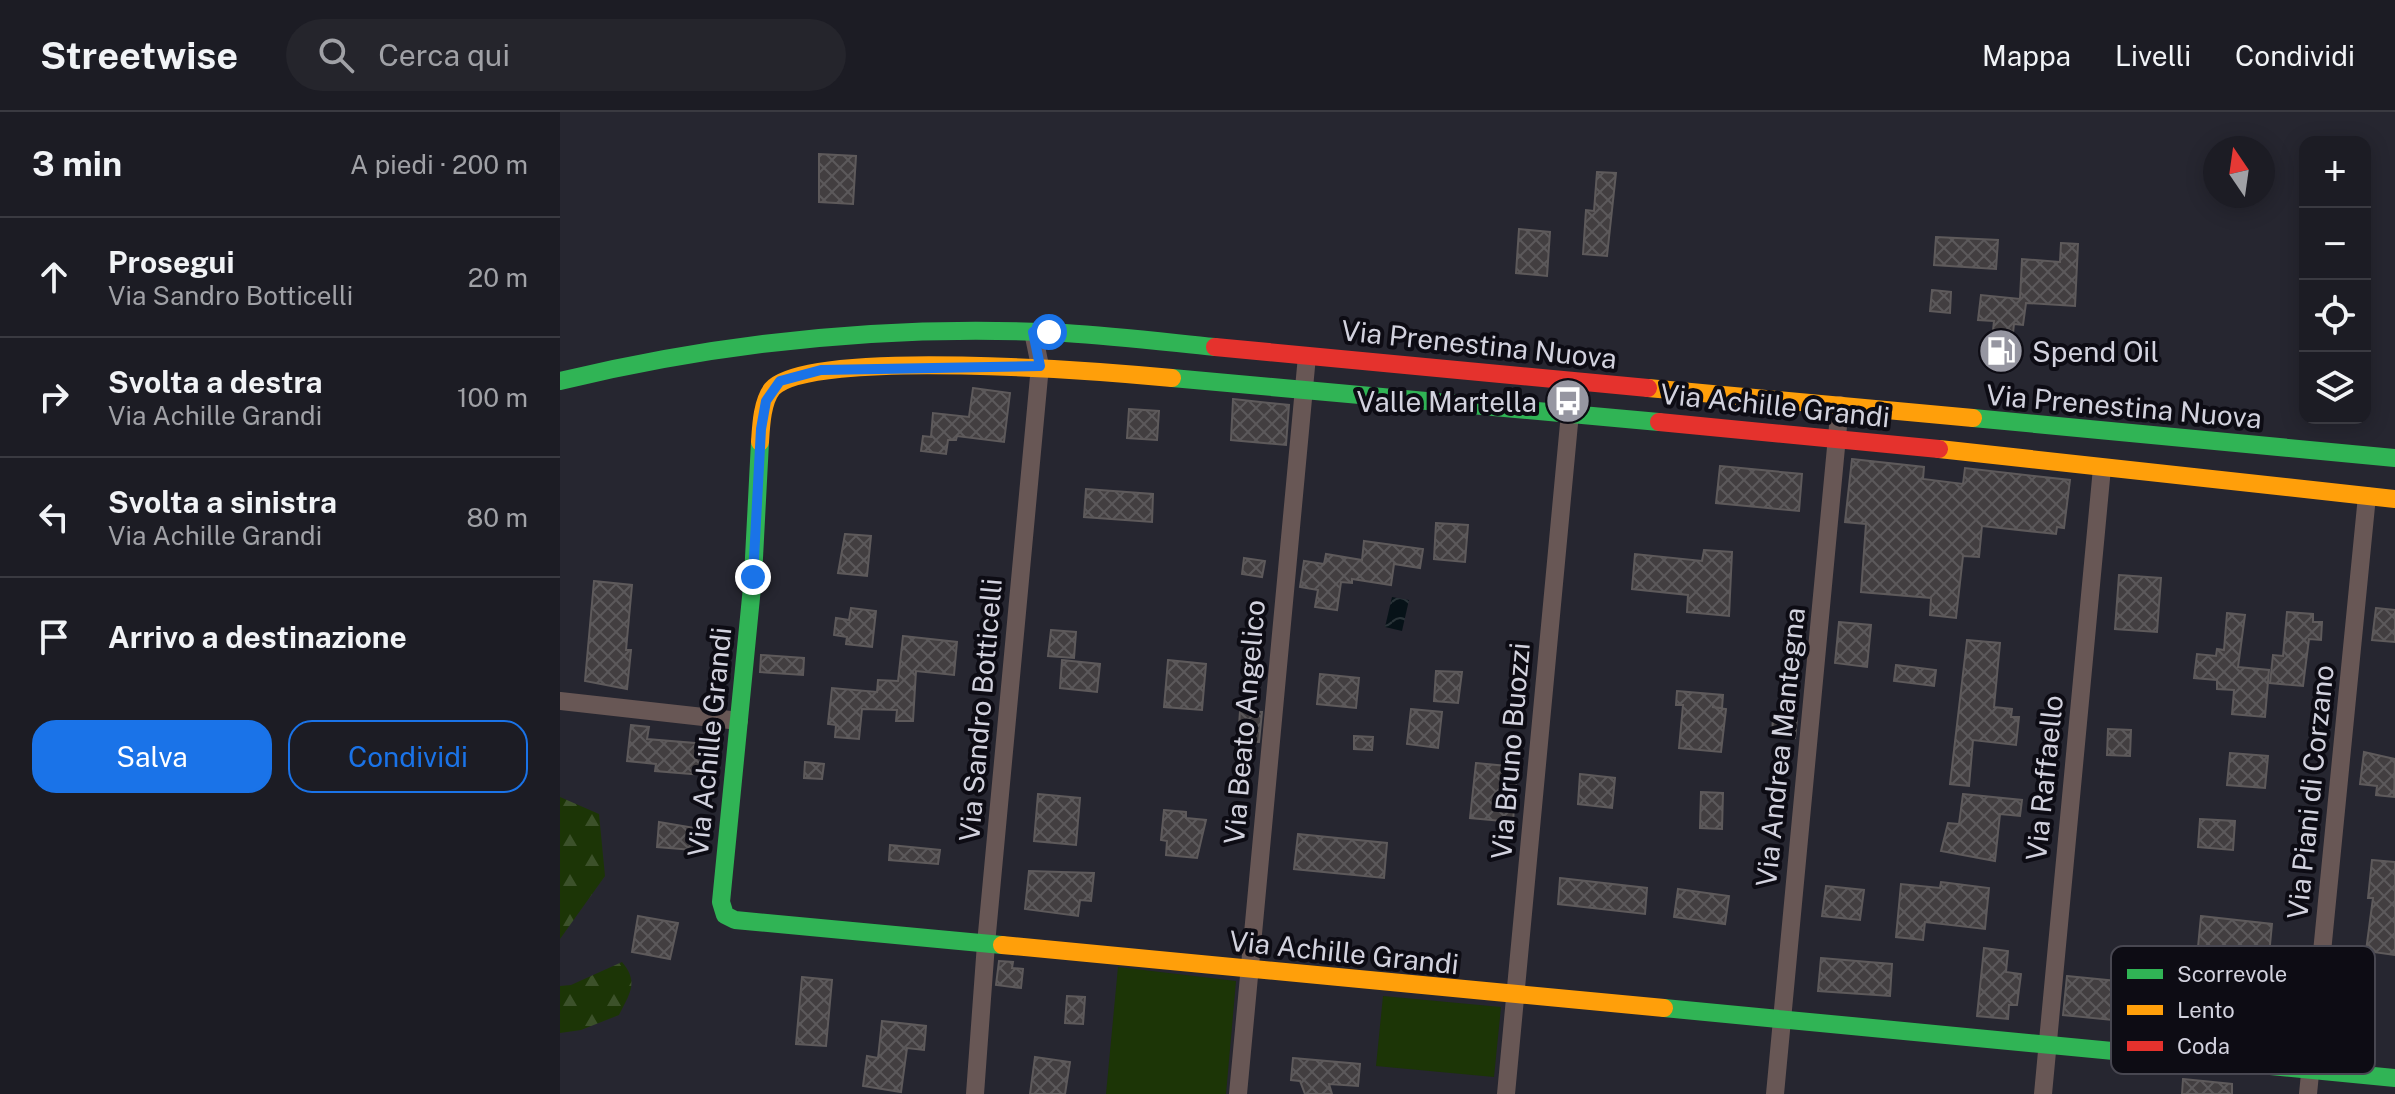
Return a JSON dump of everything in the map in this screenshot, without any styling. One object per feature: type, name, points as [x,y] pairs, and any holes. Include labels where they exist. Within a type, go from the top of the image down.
[{"type":"street","name":"Via Prenestina Nuova","points":[[560,381],[660,357],[781,338],[885,331],[1033,332],[2395,458]]},
{"type":"street","name":"Via Sandro Botticelli","points":[[975,1094],[1040,366],[1033,332]]},
{"type":"street","name":"Via Beato Angelico","points":[[1238,1094],[1307,356]]},
{"type":"street","name":"Via Achille Grandi","points":[[2111,1052],[1781,1019],[1515,997],[728,918],[722,911],[722,894],[753,577],[761,429],[766,401],[773,388],[790,376],[821,370],[1040,366],[1839,438],[2395,499]]},
{"type":"street","name":"Via Andrea Mantegna","points":[[1775,1094],[1840,405]]},
{"type":"street","name":"Via Bruno Buozzi","points":[[1506,1094],[1570,413]]},
{"type":"street","points":[[1995,455],[2000,423]]},
{"type":"street","name":"Via Raffaello","points":[[2043,1094],[2102,468]]},
{"type":"street","name":"Via Piani di Corzano","points":[[2323,946],[2367,496]]},
{"type":"street","points":[[560,701],[739,721]]},
{"type":"street","name":"Via Piani di Corzano","points":[[2308,1094],[2310,1074]]},
{"type":"street","name":"Via Achille Grandi","points":[[2353,1074],[2395,1078]]},
{"type":"green space","points":[[560,797],[599,814],[605,876],[560,939]]},
{"type":"green space","points":[[622,962],[630,976],[631,988],[619,1015],[581,1030],[560,1033],[560,986],[571,985]]},
{"type":"green space","points":[[1118,967],[1236,981],[1226,1094],[1106,1094]]},
{"type":"green space","points":[[1383,996],[1501,1007],[1494,1077],[1376,1066]]},
{"type":"water","points":[[1392,597],[1409,600],[1402,631],[1385,627]]},
{"type":"building","points":[[819,154],[856,156],[853,204],[819,202]]},
{"type":"building","points":[[1597,172],[1616,173],[1607,256],[1583,254],[1586,210],[1594,211]]},
{"type":"building","points":[[1519,229],[1550,232],[1547,276],[1516,273]]},
{"type":"building","points":[[1936,237],[1998,240],[1996,269],[1934,265]]},
{"type":"building","points":[[2061,243],[2078,244],[2075,306],[2026,303],[2023,325],[2014,324],[2009,371],[1989,368],[1994,321],[1978,320],[1981,295],[2020,299],[2022,259],[2060,262]]},
{"type":"building","points":[[1932,290],[1951,292],[1950,313],[1930,311]]},
{"type":"building","points":[[973,388],[1010,393],[1004,442],[957,436],[956,440],[948,440],[946,454],[921,451],[923,436],[931,437],[933,413],[969,417]]},
{"type":"building","points":[[1233,399],[1289,405],[1286,445],[1231,440]]},
{"type":"building","points":[[1129,409],[1159,411],[1157,440],[1127,438]]},
{"type":"building","points":[[1852,459],[1924,467],[1923,479],[1963,484],[1965,468],[2070,480],[2064,528],[2057,527],[2056,534],[1982,526],[1979,557],[1963,556],[1956,618],[1930,615],[1931,598],[1861,592],[1866,524],[1845,522]]},
{"type":"building","points":[[1720,466],[1802,474],[1799,511],[1716,503]]},
{"type":"building","points":[[1086,489],[1153,494],[1152,522],[1084,517]]},
{"type":"building","points":[[1436,523],[1468,525],[1465,562],[1434,559]]},
{"type":"building","points":[[845,534],[871,536],[867,576],[838,573]]},
{"type":"building","points":[[1364,541],[1423,549],[1420,568],[1394,564],[1391,585],[1352,579],[1352,583],[1341,582],[1337,610],[1315,607],[1318,590],[1300,587],[1304,561],[1324,564],[1326,554],[1362,560]]},
{"type":"building","points":[[1704,550],[1732,552],[1729,616],[1687,612],[1688,595],[1632,589],[1635,554],[1702,561]]},
{"type":"building","points":[[1244,558],[1265,561],[1262,577],[1242,574]]},
{"type":"building","points":[[2119,575],[2161,578],[2157,632],[2115,629]]},
{"type":"building","points":[[594,581],[632,585],[626,650],[631,650],[627,689],[585,681]]},
{"type":"building","points":[[851,608],[876,611],[872,647],[846,644],[847,637],[834,635],[836,618],[849,620]]},
{"type":"building","points":[[2376,608],[2395,610],[2395,642],[2372,640]]},
{"type":"building","points":[[2287,612],[2313,614],[2313,622],[2322,622],[2321,640],[2309,639],[2303,686],[2270,683],[2273,655],[2283,656]]},
{"type":"building","points":[[2227,613],[2245,615],[2238,667],[2269,670],[2265,717],[2232,714],[2234,690],[2217,689],[2217,680],[2194,678],[2197,654],[2216,656],[2217,649],[2224,650]]},
{"type":"building","points":[[1839,622],[1871,625],[1867,667],[1835,663]]},
{"type":"building","points":[[1051,630],[1076,632],[1074,658],[1048,656]]},
{"type":"building","points":[[903,636],[957,642],[954,675],[916,671],[913,721],[896,721],[897,710],[862,709],[859,739],[835,737],[836,725],[828,724],[832,688],[877,692],[878,680],[898,681]]},
{"type":"building","points":[[1967,640],[2000,643],[1994,707],[2012,709],[2011,717],[2019,717],[2016,745],[1973,740],[1969,786],[1950,784]]},
{"type":"building","points":[[761,655],[804,658],[803,675],[760,672]]},
{"type":"building","points":[[1062,660],[1100,664],[1097,692],[1060,688]]},
{"type":"building","points":[[1168,660],[1206,664],[1202,710],[1164,707]]},
{"type":"building","points":[[1896,665],[1936,670],[1934,686],[1894,681]]},
{"type":"building","points":[[1436,671],[1462,672],[1458,703],[1434,701]]},
{"type":"building","points":[[1320,674],[1359,678],[1356,708],[1317,704]]},
{"type":"building","points":[[1677,691],[1723,695],[1722,708],[1712,707],[1726,709],[1721,752],[1679,748],[1683,705],[1676,705]]},
{"type":"building","points":[[1411,709],[1442,712],[1438,748],[1407,744]]},
{"type":"building","points":[[1240,711],[1262,712],[1259,742],[1238,741]]},
{"type":"building","points":[[1773,717],[1797,718],[1795,738],[1772,736]]},
{"type":"building","points":[[631,725],[649,727],[647,739],[719,745],[715,776],[655,771],[656,764],[627,761]]},
{"type":"building","points":[[2108,729],[2131,730],[2130,756],[2107,755]]},
{"type":"building","points":[[1354,736],[1373,737],[1372,750],[1354,749]]},
{"type":"building","points":[[2364,752],[2395,759],[2394,797],[2376,795],[2377,786],[2360,784]]},
{"type":"building","points":[[2230,753],[2268,756],[2265,788],[2227,785]]},
{"type":"building","points":[[805,762],[824,764],[822,779],[804,778]]},
{"type":"building","points":[[1476,763],[1517,767],[1513,822],[1470,818]]},
{"type":"building","points":[[1580,774],[1615,778],[1612,808],[1578,804]]},
{"type":"building","points":[[1701,792],[1723,793],[1722,829],[1700,828]]},
{"type":"building","points":[[1038,794],[1080,798],[1076,845],[1034,841]]},
{"type":"building","points":[[1963,794],[2022,800],[2020,816],[2000,814],[1995,861],[1941,851],[1948,823],[1959,824]]},
{"type":"building","points":[[1164,810],[1186,812],[1186,818],[1206,820],[1197,858],[1166,855],[1167,841],[1161,840]]},
{"type":"building","points":[[2200,819],[2235,821],[2233,850],[2198,847]]},
{"type":"building","points":[[659,822],[695,828],[693,850],[657,847]]},
{"type":"building","points":[[1298,834],[1387,843],[1384,878],[1294,869]]},
{"type":"building","points":[[890,845],[940,850],[938,864],[889,860]]},
{"type":"building","points":[[2372,860],[2395,862],[2395,955],[2375,952],[2375,946],[2367,946],[2373,898],[2368,898]]},
{"type":"building","points":[[1029,871],[1094,873],[1091,901],[1080,900],[1078,916],[1025,909]]},
{"type":"building","points":[[1560,878],[1647,888],[1645,914],[1558,904]]},
{"type":"building","points":[[1941,882],[1989,888],[1985,929],[1925,922],[1923,940],[1896,937],[1901,884],[1940,888]]},
{"type":"building","points":[[1826,886],[1864,890],[1860,920],[1822,916]]},
{"type":"building","points":[[1678,889],[1729,896],[1725,924],[1674,917]]},
{"type":"building","points":[[638,916],[678,923],[670,959],[632,952]]},
{"type":"building","points":[[2201,916],[2272,924],[2270,946],[2198,946]]},
{"type":"building","points":[[1984,948],[2008,951],[2006,972],[2021,974],[2017,1005],[2009,1005],[2008,1019],[1977,1016]]},
{"type":"building","points":[[1821,958],[1892,964],[1890,996],[1818,991]]},
{"type":"building","points":[[999,961],[1013,962],[1012,968],[1023,969],[1021,988],[996,985]]},
{"type":"building","points":[[2067,976],[2111,980],[2111,1020],[2063,1015]]},
{"type":"building","points":[[802,977],[832,980],[826,1046],[796,1044]]},
{"type":"building","points":[[1067,996],[1085,997],[1083,1024],[1065,1023]]},
{"type":"building","points":[[882,1021],[926,1026],[924,1050],[907,1048],[901,1092],[863,1086],[867,1056],[878,1058]]},
{"type":"building","points":[[1035,1057],[1070,1062],[1065,1094],[1030,1094]]},
{"type":"building","points":[[1293,1058],[1360,1064],[1358,1086],[1329,1084],[1332,1094],[1305,1094],[1300,1081],[1291,1080]]},
{"type":"building","points":[[2183,1079],[2232,1084],[2232,1094],[2182,1094]]},
{"type":"traffic: fast","points":[[560,381],[685,355],[874,334],[937,331],[1065,333],[1215,347]]},
{"type":"traffic: fast","points":[[1172,378],[1659,422]]},
{"type":"traffic: fast","points":[[1973,418],[2395,458]]},
{"type":"traffic: fast","points":[[760,442],[753,577],[721,902],[725,915],[735,920],[1002,945]]},
{"type":"traffic: fast","points":[[1664,1008],[2111,1051]]},
{"type":"traffic: fast","points":[[2353,1074],[2395,1078]]},
{"type":"traffic: slow","points":[[760,442],[764,407],[772,389],[797,376],[841,369],[898,365],[962,366],[1172,378]]},
{"type":"traffic: slow","points":[[1648,388],[1973,418]]},
{"type":"traffic: slow","points":[[1939,449],[2395,499]]},
{"type":"traffic: slow","points":[[1002,945],[1664,1008]]},
{"type":"traffic: jam","points":[[1215,347],[1648,388]]},
{"type":"traffic: jam","points":[[1659,422],[1939,449]]},
{"type":"place","name":"Spend Oil","points":[[2001,351]]},
{"type":"place","name":"Valle Martella","points":[[1568,401]]},
{"type":"route","points":[[753,577],[761,429],[766,401],[780,381],[795,374],[821,370],[1040,366],[1033,332],[1049,332]]}]
